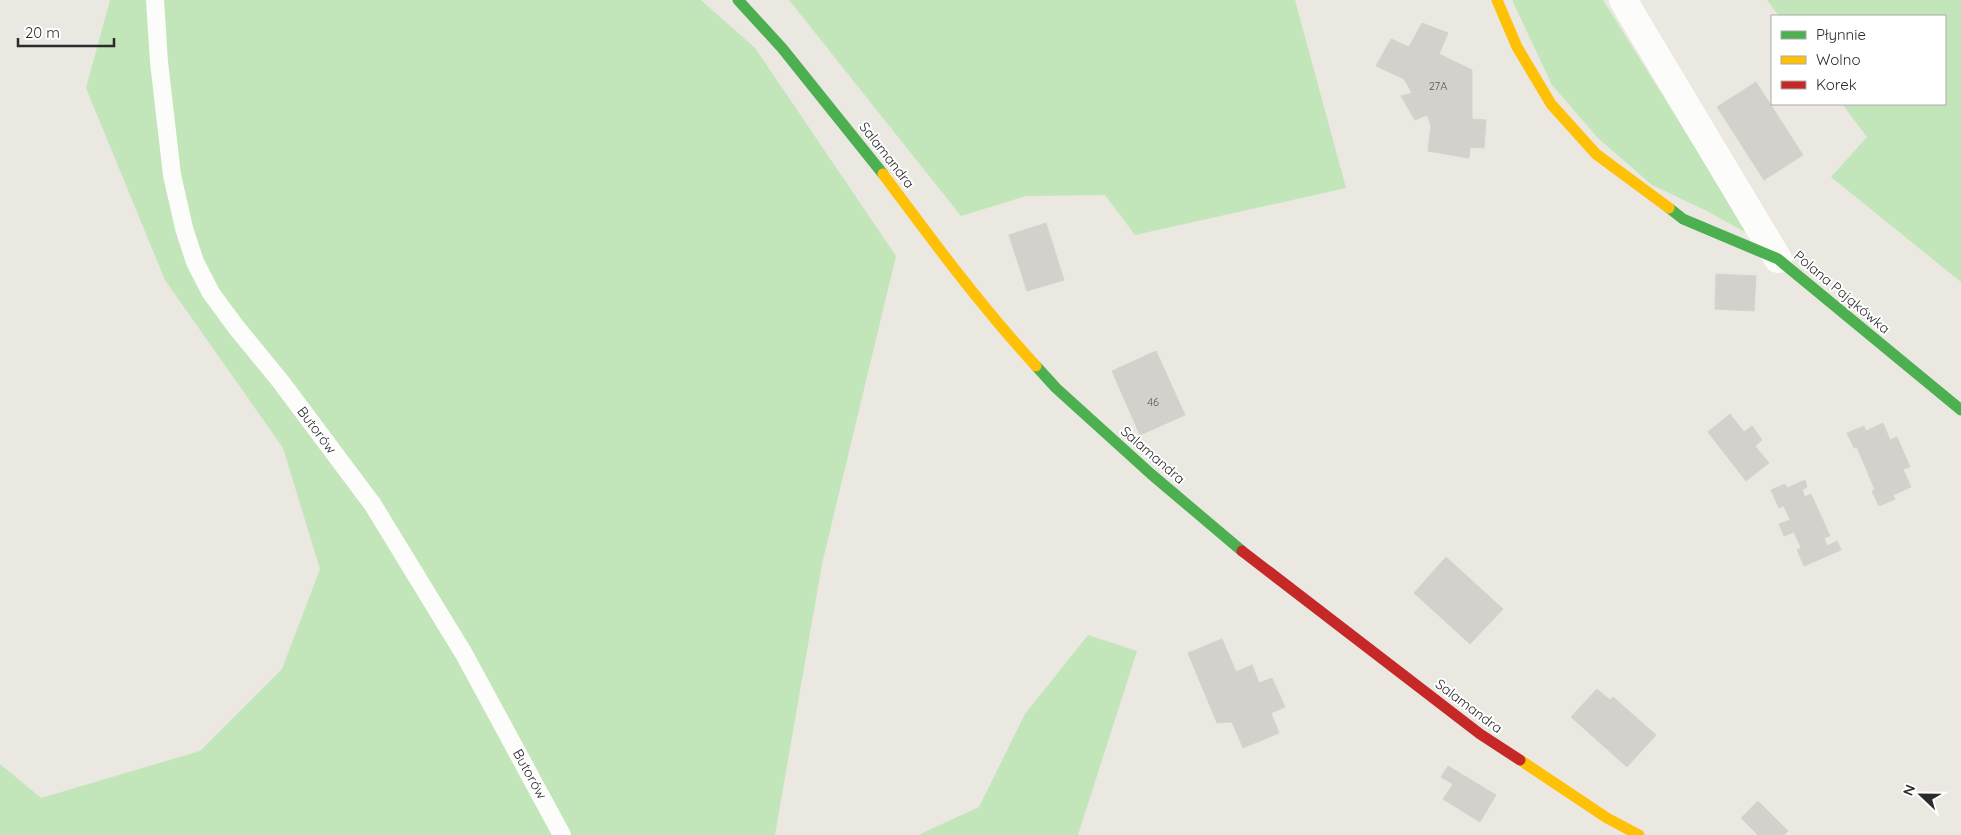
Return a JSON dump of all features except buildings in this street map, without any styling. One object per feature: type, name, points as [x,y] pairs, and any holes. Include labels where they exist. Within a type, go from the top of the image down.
[{"type":"street","name":"Salamandra","points":[[738,0],[782,48],[870,156],[955,271],[1001,328],[1056,388],[1151,474],[1235,545],[1480,734],[1607,818],[1639,835]]},
{"type":"street","name":"Polana Pająkówka","points":[[1497,0],[1517,48],[1551,104],[1596,154],[1683,220],[1778,259],[1961,410]]},
{"type":"street","points":[[1623,0],[1778,259]]},
{"type":"lane","name":"Butorów","points":[[155,0],[159,62],[172,175],[184,228],[195,262],[211,293],[281,382],[373,505],[464,654],[562,835]]},
{"type":"green space","points":[[110,0],[701,0],[755,48],[896,256],[822,564],[775,835],[0,835],[0,764],[41,798],[200,751],[282,669],[320,569],[283,448],[165,280],[86,88]]},
{"type":"green space","points":[[789,0],[1295,0],[1346,188],[1135,235],[1105,195],[1026,196],[961,216]]},
{"type":"green space","points":[[1512,0],[1603,0],[1738,216],[1745,232],[1705,210],[1652,185],[1598,138],[1552,85]]},
{"type":"green space","points":[[1767,0],[1961,0],[1961,282],[1831,177],[1867,137],[1843,105],[1946,105],[1946,15],[1778,15]]},
{"type":"green space","points":[[1088,635],[1137,651],[1078,835],[918,835],[979,807],[1025,714]]},
{"type":"traffic: fast","points":[[738,0],[782,48],[883,174]]},
{"type":"traffic: fast","points":[[1669,208],[1683,219],[1778,259],[1961,410]]},
{"type":"traffic: fast","points":[[1036,366],[1056,388],[1151,474],[1242,551]]},
{"type":"traffic: slow","points":[[1497,0],[1517,47],[1551,104],[1596,154],[1669,208]]},
{"type":"traffic: slow","points":[[883,174],[976,296],[1036,366]]},
{"type":"traffic: slow","points":[[1520,760],[1607,818],[1639,835]]},
{"type":"traffic: jam","points":[[1242,551],[1480,734],[1520,760]]}]
